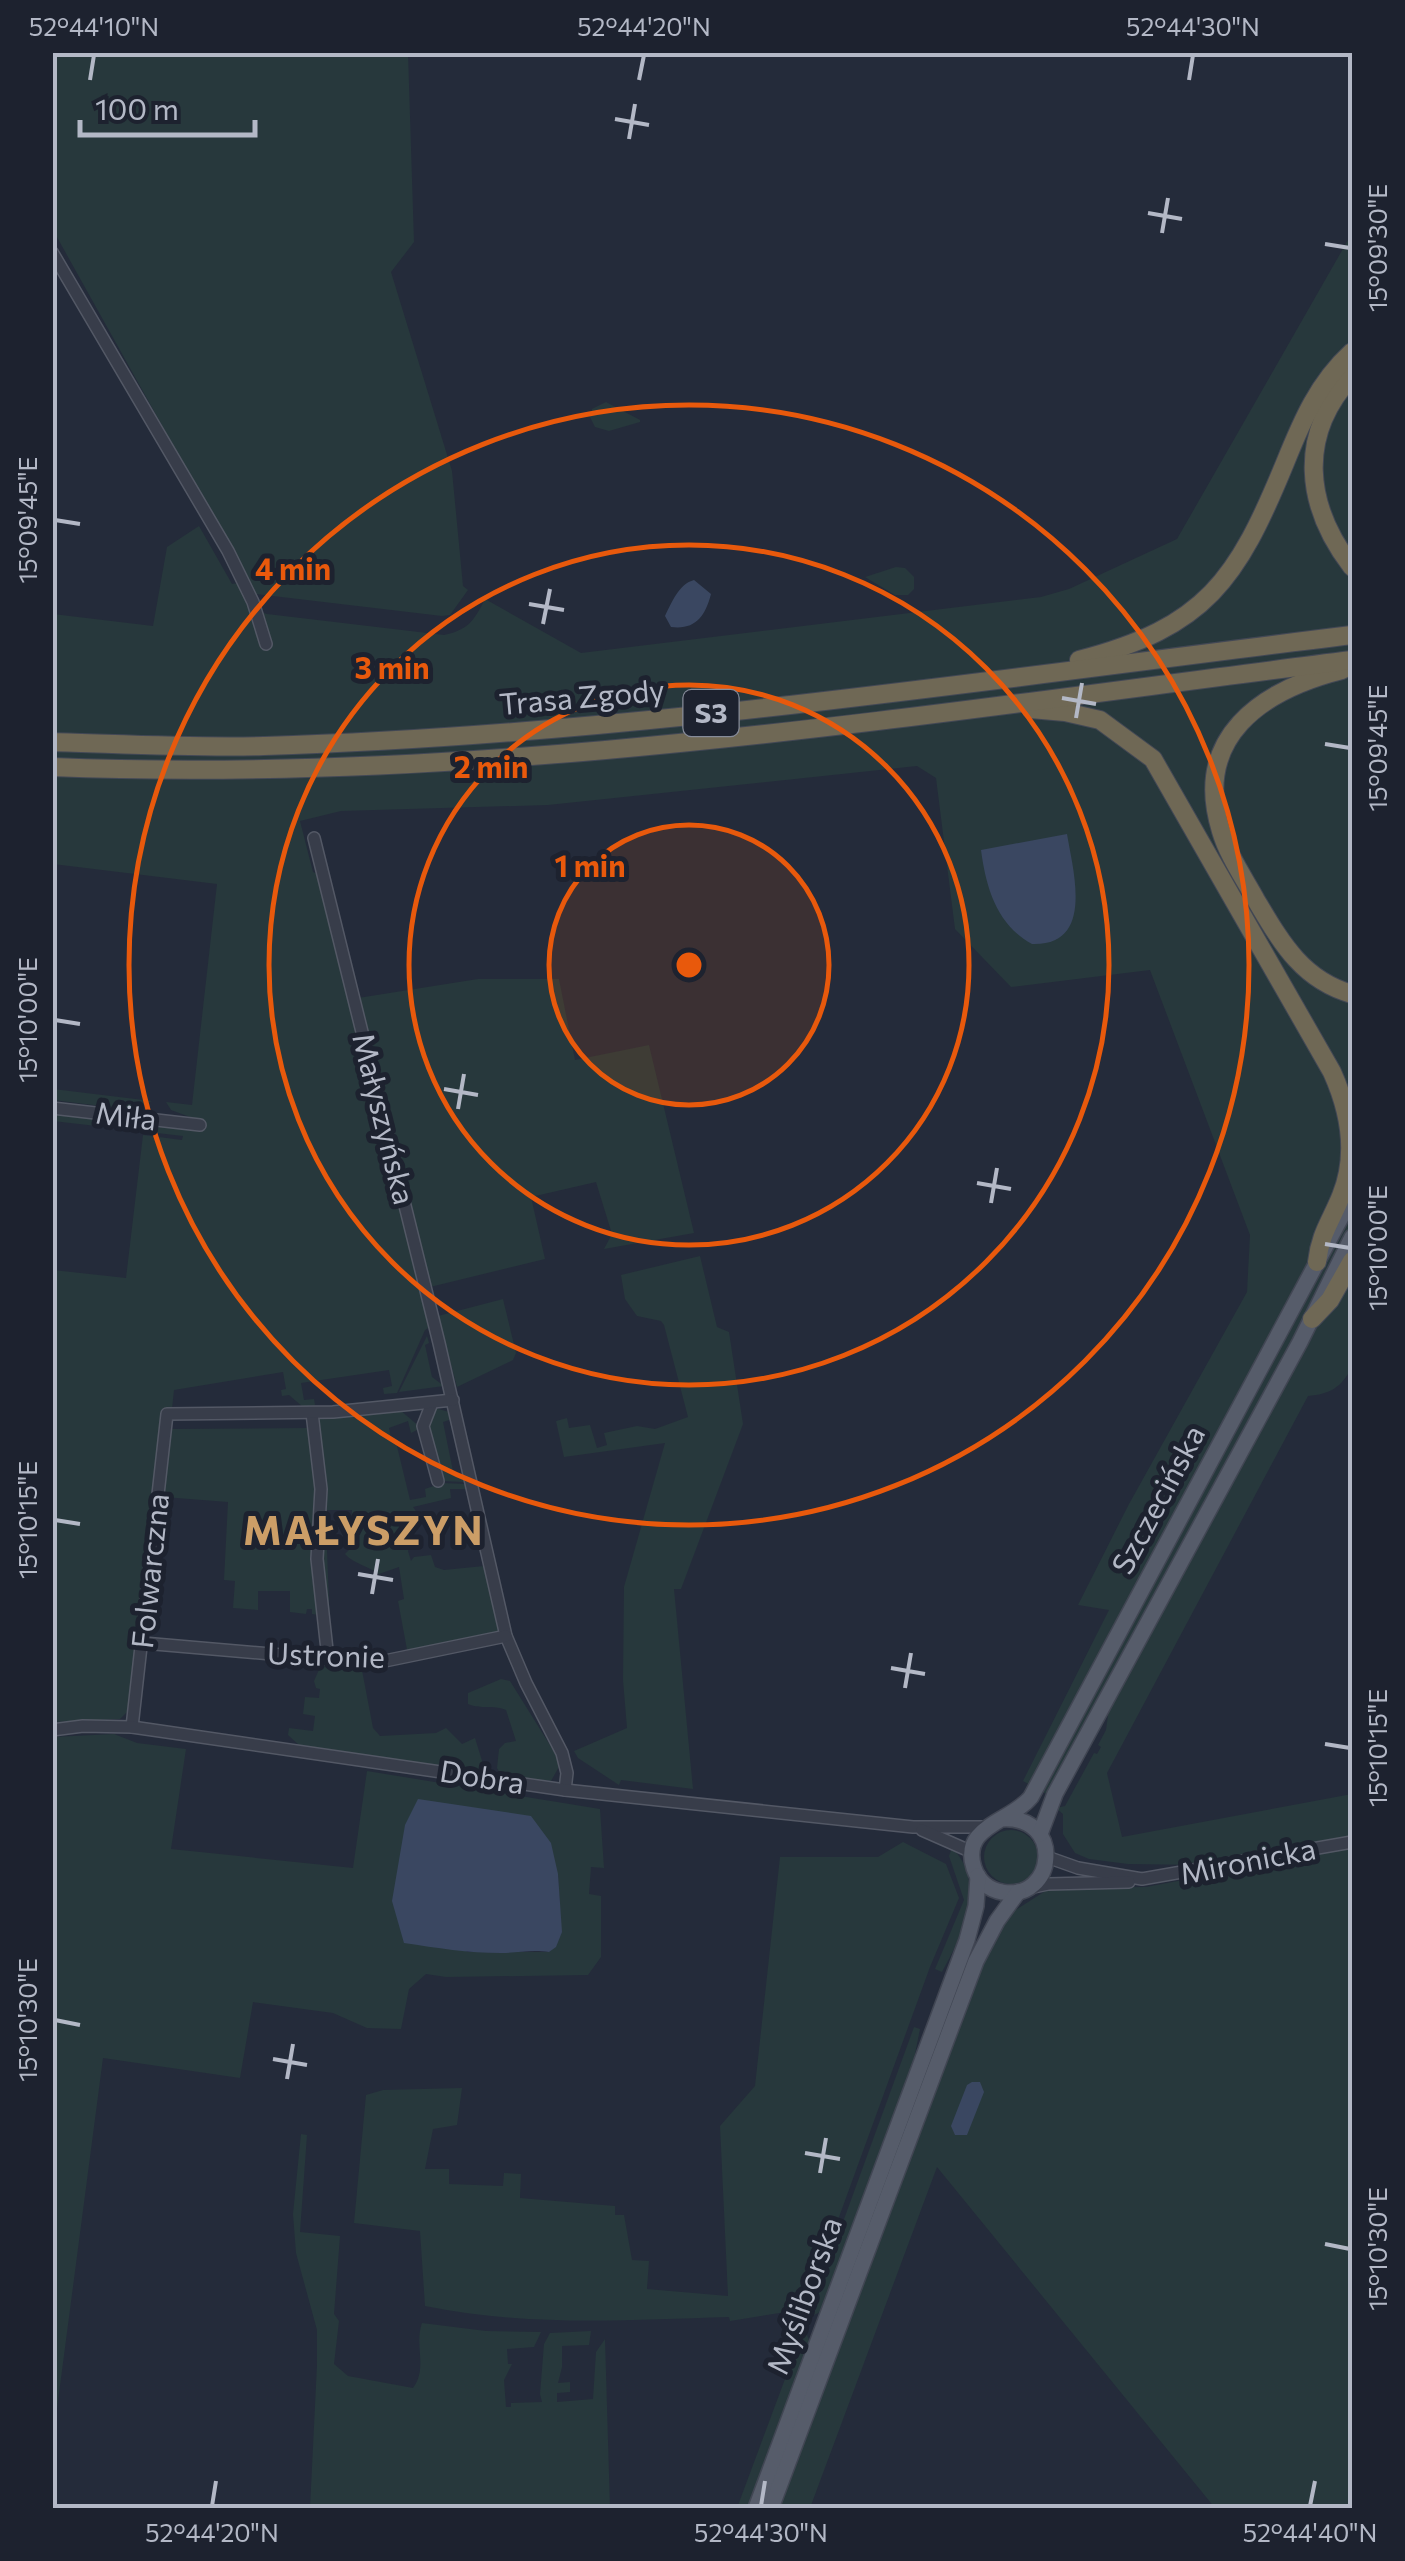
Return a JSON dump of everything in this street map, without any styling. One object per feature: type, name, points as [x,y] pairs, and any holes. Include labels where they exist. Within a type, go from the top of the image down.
[{"type":"highway","points":[[1010,677],[1128,645],[1180,622],[1198,606],[1240,558],[1263,517],[1311,403],[1332,372],[1352,352]]},
{"type":"highway","points":[[1352,376],[1326,411],[1318,431],[1313,466],[1316,494],[1327,530],[1352,566]]},
{"type":"highway","name":"Trasa Zgody","points":[[52,742],[261,746],[412,740],[598,725],[1352,635]]},
{"type":"highway","name":"Trasa Zgody","points":[[52,766],[246,770],[428,763],[670,742],[1352,660]]},
{"type":"highway","points":[[1352,668],[1289,686],[1257,705],[1236,728],[1222,752],[1214,802],[1221,833],[1236,866],[1286,950],[1304,970],[1352,994]]},
{"type":"highway","points":[[950,710],[1042,709],[1100,720],[1152,758],[1171,786],[1332,1072],[1344,1105],[1351,1147],[1348,1172],[1320,1239],[1317,1262]]},
{"type":"highway","points":[[1312,1319],[1330,1300],[1352,1261]]},
{"type":"main road","name":"Szczecińska","points":[[1002,1819],[1031,1797],[1352,1197]]},
{"type":"main road","name":"Szczecińska","points":[[1040,1834],[1052,1801],[1312,1319],[1352,1237]]},
{"type":"main road","points":[[1002,1819],[1023,1821],[1040,1834],[1047,1857],[1038,1880],[1024,1890],[995,1891],[978,1876],[972,1852],[976,1838],[985,1827],[1002,1819]]},
{"type":"main road","name":"Myśliborska","points":[[756,2508],[968,1940],[978,1876]]},
{"type":"main road","name":"Myśliborska","points":[[772,2508],[972,1972],[992,1930],[1024,1890]]},
{"type":"street","points":[[52,252],[228,551],[254,602],[266,644]]},
{"type":"street","name":"Małyszyńska","points":[[314,838],[453,1400],[506,1636],[562,1753],[567,1772],[565,1790]]},
{"type":"street","name":"Miła","points":[[52,1108],[200,1125]]},
{"type":"street","points":[[328,1660],[317,1559],[321,1488],[312,1413],[453,1400]]},
{"type":"street","points":[[432,1404],[423,1426],[438,1482]]},
{"type":"street","name":"Folwarczna","points":[[132,1727],[168,1414],[312,1413]]},
{"type":"street","name":"Ustronie","points":[[143,1643],[375,1663],[506,1636]]},
{"type":"street","name":"Dobra","points":[[52,1730],[132,1727],[565,1790],[913,1826],[985,1827]]},
{"type":"street","name":"Dobra","points":[[913,1826],[972,1852]]},
{"type":"street","name":"Mironicka","points":[[1024,1890],[1048,1884],[1124,1883],[1352,1842]]},
{"type":"street","name":"Mironicka","points":[[1047,1857],[1078,1868],[1142,1879]]},
{"type":"shaded area","points":[[52,53],[408,53],[414,242],[391,272],[452,471],[463,586],[468,590],[450,615],[256,594],[53,230]]},
{"type":"shaded area","points":[[1352,233],[1352,1367],[1334,1389],[1308,1396],[1107,1773],[1122,1837],[1352,1794],[1352,1837],[1200,1865],[1089,1859],[1075,1853],[1063,1834],[1063,1814],[1056,1808],[1065,1806],[1101,1747],[1098,1745],[1106,1730],[1109,1708],[1202,1537],[1188,1531],[1048,1795],[1023,1781],[1109,1610],[1078,1605],[1129,1504],[1247,1292],[1250,1235],[1150,970],[1011,987],[955,929],[936,778],[917,766],[548,805],[341,811],[300,821],[313,872],[318,874],[430,1327],[425,1330],[397,1393],[384,1394],[383,1388],[392,1386],[389,1370],[301,1383],[304,1400],[314,1399],[315,1405],[303,1407],[289,1395],[282,1396],[281,1390],[286,1389],[283,1372],[174,1390],[172,1409],[163,1408],[139,1639],[127,1712],[120,1719],[53,1722],[53,1270],[126,1278],[143,1135],[182,1140],[183,1136],[53,1121],[53,1114],[188,1130],[190,1117],[171,1110],[166,1102],[192,1105],[217,884],[53,864],[53,614],[153,626],[167,547],[199,526],[232,584],[238,583],[249,608],[267,614],[444,635],[469,623],[485,599],[581,653],[1041,597],[1069,589],[1177,539]]},
{"type":"shaded area","points":[[606,402],[640,422],[609,431],[595,427],[590,417],[592,409]]},
{"type":"shaded area","points":[[905,568],[914,577],[914,589],[908,595],[895,595],[865,577]]},
{"type":"shaded area","points":[[478,979],[559,979],[575,1060],[649,1045],[694,1233],[604,1249],[612,1234],[596,1182],[531,1197],[545,1259],[430,1287],[358,998]]},
{"type":"shaded area","points":[[53,1089],[152,1101],[133,1110],[53,1100]]},
{"type":"shaded area","points":[[700,1256],[717,1327],[729,1332],[743,1424],[681,1589],[674,1589],[693,1789],[621,1780],[619,1785],[578,1758],[574,1751],[627,1728],[624,1587],[665,1443],[564,1457],[556,1421],[567,1418],[569,1428],[590,1425],[597,1448],[607,1445],[604,1433],[637,1426],[655,1429],[688,1417],[664,1325],[637,1316],[625,1299],[621,1275]]},
{"type":"shaded area","points":[[503,1299],[516,1353],[513,1360],[457,1387],[438,1316]]},
{"type":"shaded area","points":[[427,1336],[429,1343],[425,1345],[432,1377],[444,1386],[399,1392]]},
{"type":"shaded area","points":[[435,1408],[449,1412],[452,1419],[443,1422],[454,1476],[463,1475],[465,1482],[441,1481],[426,1424]]},
{"type":"shaded area","points":[[400,1410],[421,1428],[411,1433],[408,1421],[389,1428],[410,1500],[426,1497],[425,1489],[442,1483],[466,1484],[466,1489],[450,1489],[451,1498],[413,1507],[420,1517],[408,1551],[411,1561],[431,1555],[435,1567],[444,1570],[484,1566],[498,1634],[408,1655],[398,1601],[404,1599],[399,1567],[379,1574],[345,1554],[349,1550],[352,1510],[327,1510],[323,1549],[327,1550],[335,1655],[331,1654],[322,1589],[316,1415]]},
{"type":"shaded area","points":[[309,1428],[317,1508],[312,1578],[319,1615],[312,1614],[312,1609],[307,1609],[306,1614],[290,1612],[290,1591],[258,1591],[258,1610],[233,1608],[235,1581],[224,1580],[228,1502],[164,1497],[170,1429]]},
{"type":"shaded area","points":[[322,1663],[361,1665],[373,1728],[380,1736],[436,1733],[446,1728],[462,1744],[475,1738],[483,1764],[481,1773],[299,1745],[288,1735],[289,1728],[313,1731],[315,1716],[303,1714],[305,1697],[319,1698],[320,1689],[314,1681]]},
{"type":"shaded area","points":[[501,1679],[510,1681],[558,1758],[560,1765],[551,1781],[501,1775],[497,1768],[499,1749],[516,1741],[506,1710],[468,1704],[468,1693]]},
{"type":"shaded area","points":[[114,1734],[137,1743],[186,1749],[171,1849],[353,1868],[367,1771],[600,1809],[604,1868],[591,1867],[589,1894],[601,1896],[601,1957],[588,1975],[426,1974],[409,1989],[401,2029],[367,2028],[333,2013],[253,2002],[240,2078],[103,2058],[53,2439],[53,1737]],"holes":[[[558,1874],[561,1932],[549,1952],[466,1952]]]},
{"type":"shaded area","points":[[1011,1830],[1030,1838],[1038,1857],[1030,1876],[1011,1884],[992,1876],[984,1857],[992,1838]]},
{"type":"shaded area","points":[[903,1842],[946,1864],[959,1898],[930,1967],[803,2316],[792,2311],[730,2321],[729,2317],[577,2320],[502,2317],[425,2306],[420,2231],[354,2223],[366,2095],[383,2090],[462,2088],[457,2125],[433,2129],[425,2169],[449,2169],[449,2184],[503,2186],[504,2173],[521,2174],[520,2198],[615,2206],[615,2215],[624,2215],[632,2260],[649,2261],[647,2289],[728,2296],[720,2126],[755,2086],[780,1857],[878,1857]]},
{"type":"shaded area","points":[[952,1848],[968,1877],[968,1910],[942,1972],[935,1969],[964,1900],[949,1856]]},
{"type":"shaded area","points":[[1352,1848],[1352,2508],[1215,2508],[937,2167],[810,2508],[779,2508],[982,1964],[1011,1913],[1050,1888],[1146,1887]]},
{"type":"shaded area","points":[[914,2027],[920,2029],[912,2069],[822,2311],[808,2318]]},
{"type":"shaded area","points":[[301,2134],[307,2135],[300,2232],[340,2236],[334,2364],[348,2376],[413,2388],[420,2372],[422,2323],[486,2331],[541,2332],[534,2347],[507,2349],[508,2364],[512,2364],[504,2380],[506,2407],[511,2407],[511,2403],[542,2402],[544,2344],[550,2333],[591,2331],[589,2345],[562,2346],[558,2383],[570,2382],[570,2392],[557,2393],[557,2402],[593,2399],[596,2352],[605,2339],[610,2508],[310,2508],[317,2330],[296,2253],[293,2214]]},
{"type":"shaded area","points":[[804,2328],[810,2342],[748,2508],[737,2508]]},
{"type":"water","points":[[694,580],[711,594],[706,609],[693,624],[671,627],[665,616],[680,589]]},
{"type":"water","points":[[1067,834],[1075,886],[1072,920],[1065,933],[1052,941],[1032,944],[1010,927],[995,904],[981,850]]},
{"type":"water","points":[[418,1799],[531,1816],[551,1843],[558,1874],[562,1932],[556,1947],[549,1952],[489,1953],[404,1943],[392,1901],[405,1825]]},
{"type":"water","points":[[980,2082],[984,2092],[967,2135],[955,2135],[951,2126],[967,2085]]},
{"type":"district","name":"MAŁYSZYN","points":[[364,1531]]}]
